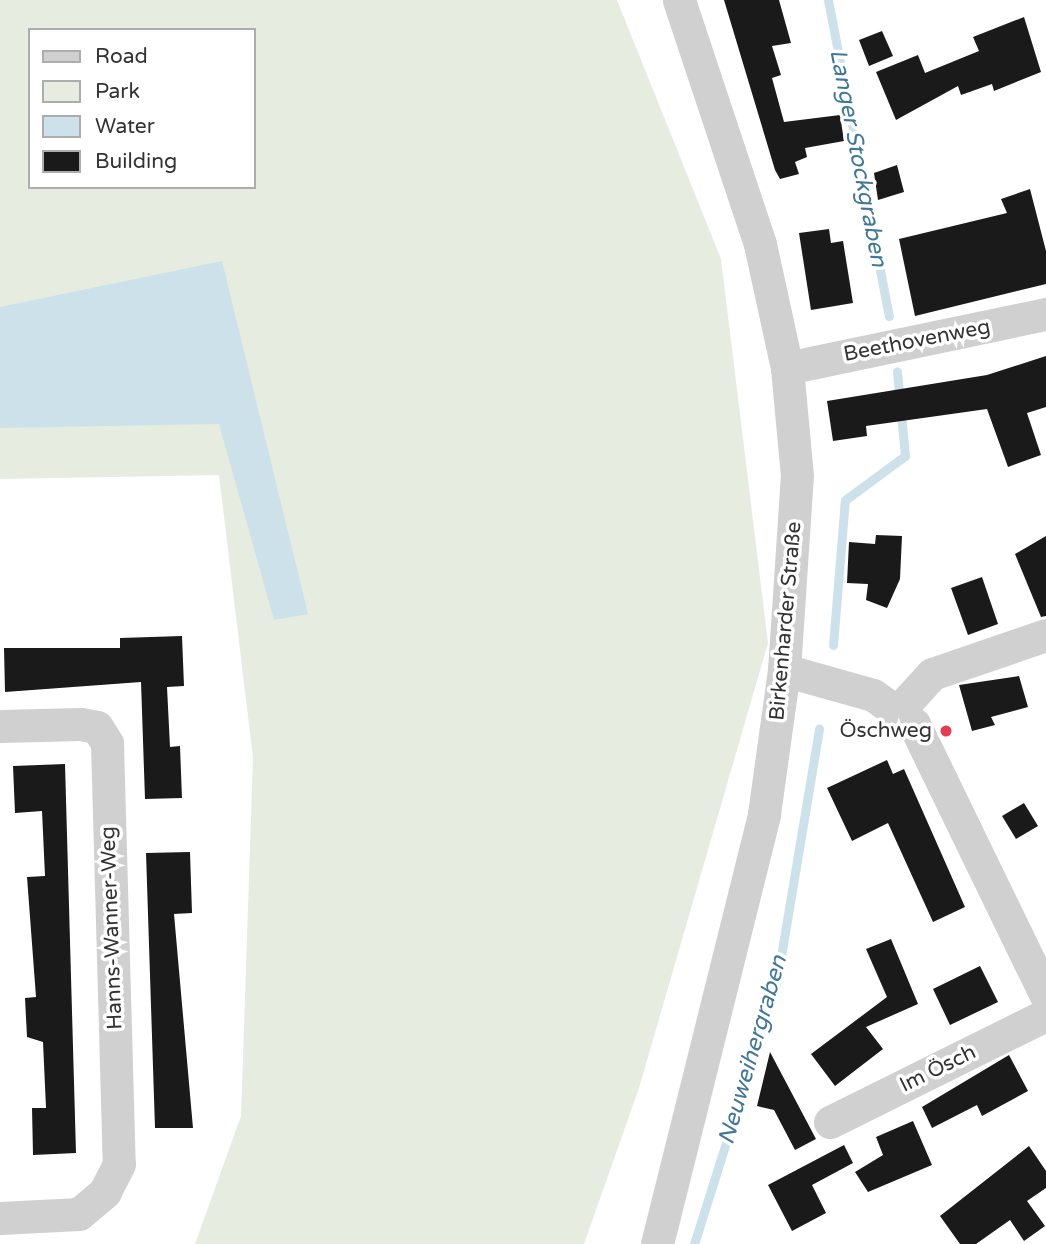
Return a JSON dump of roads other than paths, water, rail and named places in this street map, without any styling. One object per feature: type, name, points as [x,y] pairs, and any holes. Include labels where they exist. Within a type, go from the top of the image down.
[{"type":"street","name":"Birkenharder Straße","points":[[657,1244],[764,814],[785,670],[797,476],[788,368],[737,159],[678,0]]},
{"type":"street","name":"Beethovenweg","points":[[788,368],[1046,314]]},
{"type":"street","points":[[900,709],[932,674],[1046,635]]},
{"type":"street","points":[[785,670],[900,709],[933,755],[1044,993]]},
{"type":"street","name":"Hanns-Wanner-Weg","points":[[0,726],[81,724],[97,727],[107,743],[119,1164],[105,1192],[79,1214],[0,1218]]},
{"type":"street","name":"Im Ösch","points":[[830,1122],[1044,993]]},
{"type":"water","points":[[222,261],[308,614],[274,620],[219,424],[0,428],[0,307]]},
{"type":"waterway","name":"Langer Stockgraben","points":[[828,0],[889,316]]},
{"type":"waterway","name":"Neuweihergraben","points":[[833,645],[845,500],[905,456],[897,371]]},
{"type":"waterway","name":"Neuweihergraben","points":[[694,1244],[777,980],[819,728]]},
{"type":"place","name":"Öschweg","points":[[946,731]]}]
